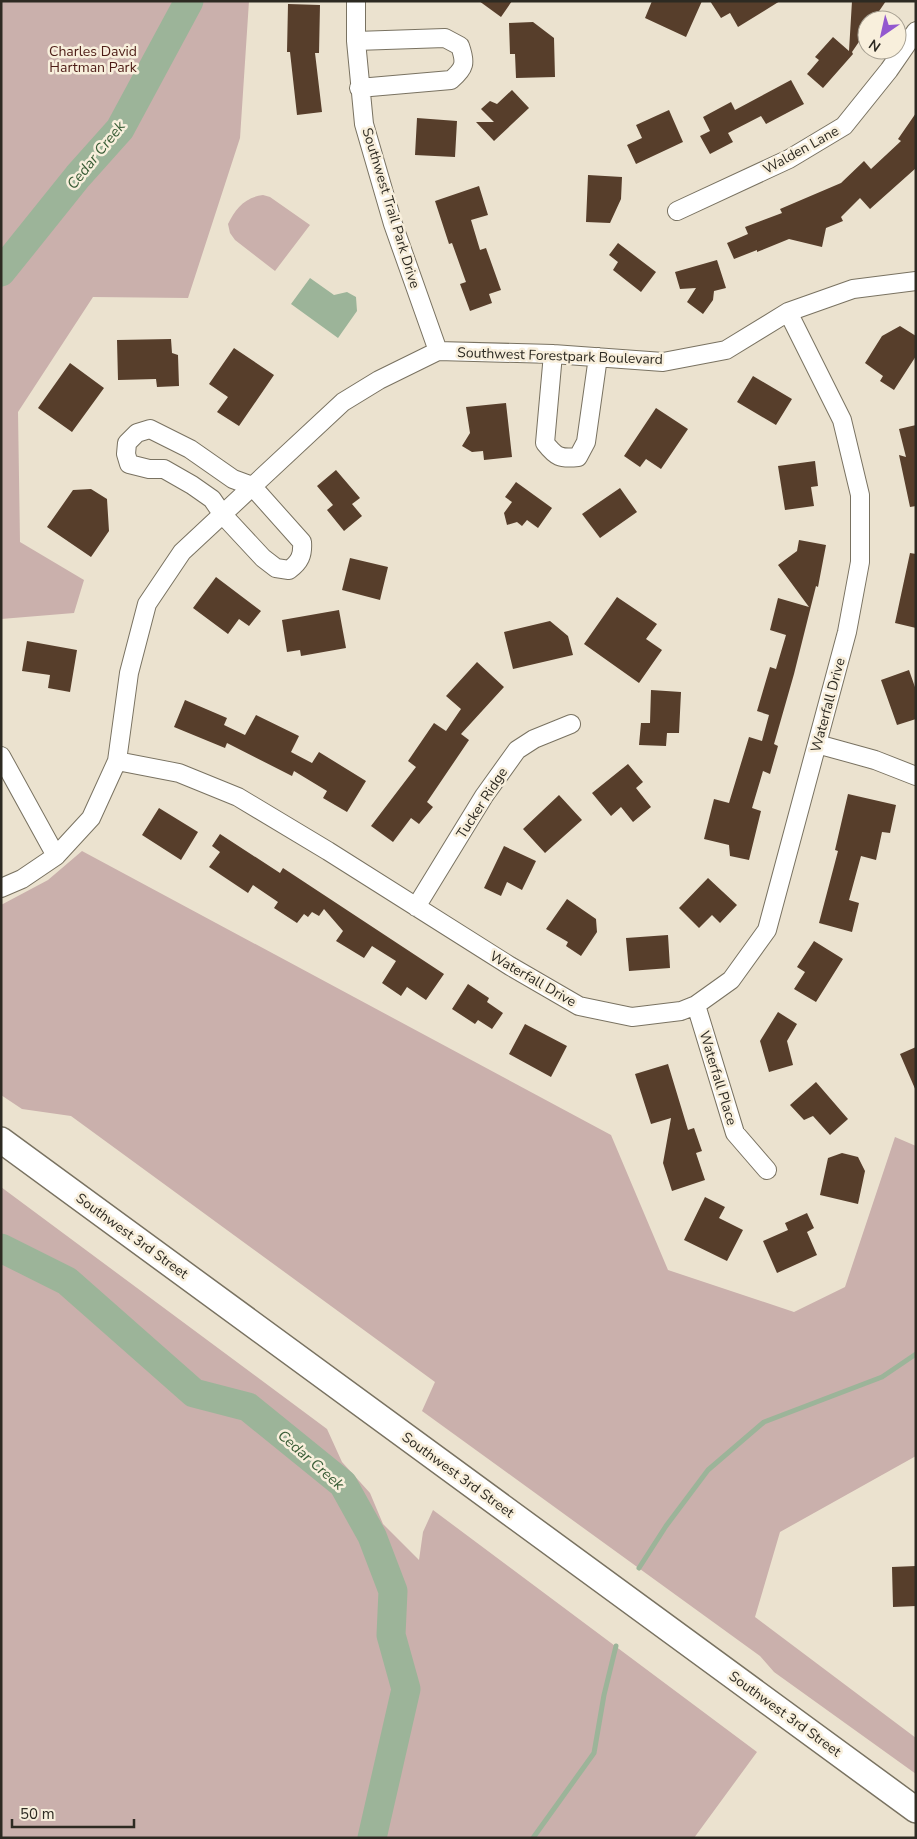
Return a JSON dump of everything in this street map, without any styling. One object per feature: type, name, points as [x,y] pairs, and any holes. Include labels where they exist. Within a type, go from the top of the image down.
[{"type":"main road","name":"Southwest 3rd Street","points":[[1,1140],[916,1810]]},
{"type":"street","name":"Southwest Trail Park Drive","points":[[356,1],[356,42],[364,124],[393,224],[438,351]]},
{"type":"street","name":"Walden Lane","points":[[678,211],[789,159],[844,126],[889,70],[916,31]]},
{"type":"street","points":[[356,42],[445,38],[460,46],[464,59],[461,71],[451,80],[359,88]]},
{"type":"street","name":"Southwest Forestpark Boulevard","points":[[117,761],[129,673],[147,604],[182,552],[343,402],[379,380],[438,351],[553,354],[663,362],[726,350],[788,312],[854,289],[916,281]]},
{"type":"street","name":"Waterfall Drive","points":[[117,761],[179,773],[238,797],[328,851],[510,966],[580,1006],[632,1017],[681,1010],[696,1005],[731,980],[767,930],[847,632],[860,562],[860,495],[842,420],[788,312]]},
{"type":"street","points":[[553,354],[545,443],[554,454],[565,458],[578,457],[586,442],[598,357]]},
{"type":"street","points":[[150,429],[190,449],[233,479],[252,486],[302,542],[303,553],[298,563],[289,570],[276,568],[263,558],[223,515],[212,499],[164,469],[149,469],[130,464],[126,454],[127,443],[137,433],[150,429]]},
{"type":"street","name":"Tucker Ridge","points":[[416,907],[484,796],[517,750],[534,739],[571,724]]},
{"type":"street","points":[[817,744],[875,760],[916,776]]},
{"type":"street","points":[[1,756],[56,856]]},
{"type":"street","points":[[1,888],[22,879],[56,856],[91,818],[117,761]]},
{"type":"street","name":"Waterfall Place","points":[[696,1005],[735,1133],[766,1170]]},
{"type":"green space","name":"Charles David Hartman Park","points":[[1,1],[189,1],[120,129],[1,263]]},
{"type":"green space","points":[[194,1],[249,1],[240,138],[188,298],[93,297],[18,412],[20,542],[84,580],[74,613],[1,619],[1,283],[83,178],[126,131],[193,8]]},
{"type":"green space","points":[[263,195],[270,197],[310,225],[275,271],[235,240],[230,233],[228,224],[241,205],[251,198]]},
{"type":"green space","points":[[82,851],[611,1135],[668,1270],[794,1312],[845,1287],[895,1137],[916,1146],[916,1456],[780,1532],[755,1617],[916,1738],[916,1774],[774,1672],[760,1656],[422,1411],[435,1382],[71,1116],[22,1109],[1,1095],[1,905],[48,880]]},
{"type":"green space","points":[[1,1187],[327,1429],[342,1462],[370,1493],[383,1524],[419,1560],[423,1532],[433,1510],[757,1752],[694,1838],[1,1838]]},
{"type":"shaded area","points":[[310,278],[334,295],[347,292],[356,297],[357,311],[338,338],[291,304]]},
{"type":"building","points":[[479,1],[512,1],[501,17]]},
{"type":"building","points":[[652,1],[702,1],[686,37],[645,18]]},
{"type":"building","points":[[710,1],[780,1],[738,27],[730,13],[721,18]]},
{"type":"building","points":[[852,1],[886,1],[880,10],[857,10],[857,45],[852,52],[853,54],[823,88],[807,74],[819,60],[815,57],[833,37],[849,51]]},
{"type":"building","points":[[288,4],[320,5],[319,53],[315,53],[322,112],[297,115],[290,52],[287,52]]},
{"type":"building","points":[[533,22],[554,38],[555,77],[516,78],[515,54],[510,54],[509,23]]},
{"type":"building","points":[[791,80],[804,104],[766,124],[761,116],[728,133],[733,142],[710,154],[700,136],[710,131],[703,117],[731,102],[735,110]]},
{"type":"building","points":[[512,90],[529,108],[494,141],[476,122],[494,122],[481,109],[490,101],[497,104]]},
{"type":"building","points":[[669,110],[683,142],[636,164],[627,145],[642,138],[636,125]]},
{"type":"building","points":[[916,113],[916,168],[870,209],[860,198],[841,217],[843,221],[826,228],[822,247],[789,239],[734,259],[727,243],[748,234],[745,227],[782,213],[780,209],[841,183],[864,161],[871,169],[901,141],[898,139]]},
{"type":"building","points":[[417,118],[457,121],[455,157],[415,155]]},
{"type":"building","points":[[588,175],[622,177],[621,199],[610,223],[586,222]]},
{"type":"building","points":[[479,186],[488,215],[471,220],[480,250],[486,248],[501,290],[489,294],[492,303],[470,311],[460,284],[466,282],[452,243],[449,244],[435,201]]},
{"type":"building","points":[[618,243],[656,272],[641,292],[613,270],[618,262],[609,255]]},
{"type":"building","points":[[717,260],[726,288],[714,291],[713,300],[703,314],[687,302],[696,288],[680,289],[675,272]]},
{"type":"building","points":[[900,326],[916,336],[916,356],[894,390],[880,381],[883,376],[865,363],[882,336]]},
{"type":"building","points":[[171,339],[172,353],[178,355],[179,386],[157,387],[156,379],[118,380],[117,340]]},
{"type":"building","points":[[234,348],[274,375],[239,426],[217,412],[228,397],[209,384]]},
{"type":"building","points":[[70,363],[104,388],[72,432],[38,408]]},
{"type":"building","points":[[753,376],[792,399],[776,425],[737,402]]},
{"type":"building","points":[[506,403],[512,457],[484,460],[483,451],[472,452],[462,446],[470,433],[466,407]]},
{"type":"building","points":[[656,408],[688,429],[661,469],[646,459],[640,467],[624,456]]},
{"type":"building","points":[[916,425],[916,506],[910,507],[899,455],[906,457],[899,429]]},
{"type":"building","points":[[815,461],[818,486],[811,487],[814,506],[785,510],[778,466]]},
{"type":"building","points":[[336,470],[360,498],[352,504],[362,516],[344,531],[327,510],[333,505],[317,486]]},
{"type":"building","points":[[516,482],[552,508],[538,528],[527,520],[522,526],[517,522],[507,525],[504,513],[512,502],[505,497]]},
{"type":"building","points":[[620,488],[637,512],[600,538],[582,514]]},
{"type":"building","points":[[91,489],[107,499],[109,531],[91,557],[47,527],[73,490]]},
{"type":"building","points":[[799,540],[826,545],[818,587],[816,586],[774,744],[778,746],[770,774],[763,771],[752,808],[761,811],[749,860],[730,856],[729,845],[704,839],[714,799],[729,803],[749,737],[762,741],[769,715],[757,711],[770,667],[776,669],[786,635],[770,630],[778,598],[809,607],[778,565],[797,551]]},
{"type":"building","points":[[910,553],[916,554],[916,628],[895,623]]},
{"type":"building","points":[[350,558],[388,567],[380,600],[342,590]]},
{"type":"building","points":[[216,577],[261,611],[249,626],[239,619],[228,634],[193,608]]},
{"type":"building","points":[[617,597],[657,624],[646,639],[662,650],[639,683],[584,644]]},
{"type":"building","points":[[339,610],[346,648],[301,656],[300,650],[287,652],[282,620]]},
{"type":"building","points":[[550,621],[568,636],[573,655],[513,669],[504,632]]},
{"type":"building","points":[[27,641],[77,650],[70,692],[48,688],[50,675],[22,671]]},
{"type":"building","points":[[477,662],[504,687],[461,734],[469,740],[427,802],[433,807],[419,824],[411,818],[393,842],[371,826],[416,767],[408,761],[434,723],[446,731],[461,709],[446,696]]},
{"type":"building","points":[[909,670],[916,690],[916,719],[897,725],[881,680]]},
{"type":"building","points":[[651,690],[681,692],[679,733],[667,733],[666,746],[639,745],[641,723],[650,723]]},
{"type":"building","points":[[185,700],[227,718],[224,725],[245,735],[256,715],[299,736],[291,752],[312,763],[319,752],[366,781],[347,812],[323,798],[327,791],[294,771],[292,776],[227,743],[225,748],[174,727]]},
{"type":"building","points":[[628,764],[643,782],[636,788],[651,807],[633,822],[621,807],[611,816],[592,793]]},
{"type":"building","points":[[848,794],[896,805],[890,833],[882,832],[876,860],[861,856],[849,900],[859,903],[852,932],[819,923],[838,851],[835,850]]},
{"type":"building","points":[[559,795],[582,820],[545,853],[523,829]]},
{"type":"building","points":[[159,808],[198,832],[181,860],[142,835]]},
{"type":"building","points":[[220,834],[280,873],[283,868],[444,974],[426,1000],[407,987],[401,996],[382,983],[396,961],[372,946],[364,958],[336,941],[343,931],[324,909],[319,916],[312,912],[308,917],[304,914],[297,923],[274,908],[278,902],[253,885],[248,893],[209,867],[220,852],[212,846]]},
{"type":"building","points":[[504,846],[536,861],[522,890],[507,882],[501,896],[484,888]]},
{"type":"building","points":[[708,878],[737,905],[720,923],[712,915],[699,928],[679,908]]},
{"type":"building","points":[[567,899],[596,919],[597,932],[581,956],[566,946],[568,942],[546,929]]},
{"type":"building","points":[[668,935],[670,968],[629,971],[626,938]]},
{"type":"building","points":[[814,941],[843,959],[816,1002],[794,989],[805,972],[797,967]]},
{"type":"building","points":[[468,984],[489,998],[487,1002],[503,1013],[492,1029],[478,1020],[475,1024],[452,1009]]},
{"type":"building","points":[[778,1012],[797,1024],[787,1041],[793,1065],[769,1072],[760,1041]]},
{"type":"building","points":[[525,1024],[567,1046],[551,1077],[509,1054]]},
{"type":"building","points":[[916,1047],[916,1091],[900,1054]]},
{"type":"building","points":[[668,1064],[688,1130],[694,1128],[702,1151],[696,1153],[705,1180],[672,1191],[663,1163],[671,1118],[651,1124],[635,1074]]},
{"type":"building","points":[[816,1082],[848,1119],[830,1135],[813,1116],[804,1120],[790,1105]]},
{"type":"building","points":[[842,1153],[858,1157],[865,1171],[858,1204],[820,1195],[828,1158]]},
{"type":"building","points":[[705,1197],[725,1207],[719,1218],[743,1230],[727,1261],[684,1240]]},
{"type":"building","points":[[807,1213],[814,1228],[807,1232],[817,1255],[777,1273],[763,1241],[788,1230],[785,1223]]},
{"type":"building","points":[[916,1566],[916,1606],[893,1607],[892,1567]]},
{"type":"waterway","name":"Cedar Creek","points":[[1,272],[78,176],[120,129],[189,1]]},
{"type":"waterway","name":"Cedar Creek","points":[[1,1248],[67,1281],[194,1393],[248,1407],[343,1484],[372,1536],[393,1591],[391,1635],[406,1689],[372,1838]]},
{"type":"waterway","points":[[639,1568],[666,1526],[708,1470],[764,1422],[882,1377],[916,1354]]},
{"type":"waterway","points":[[533,1838],[594,1753],[604,1695],[616,1646]]}]
